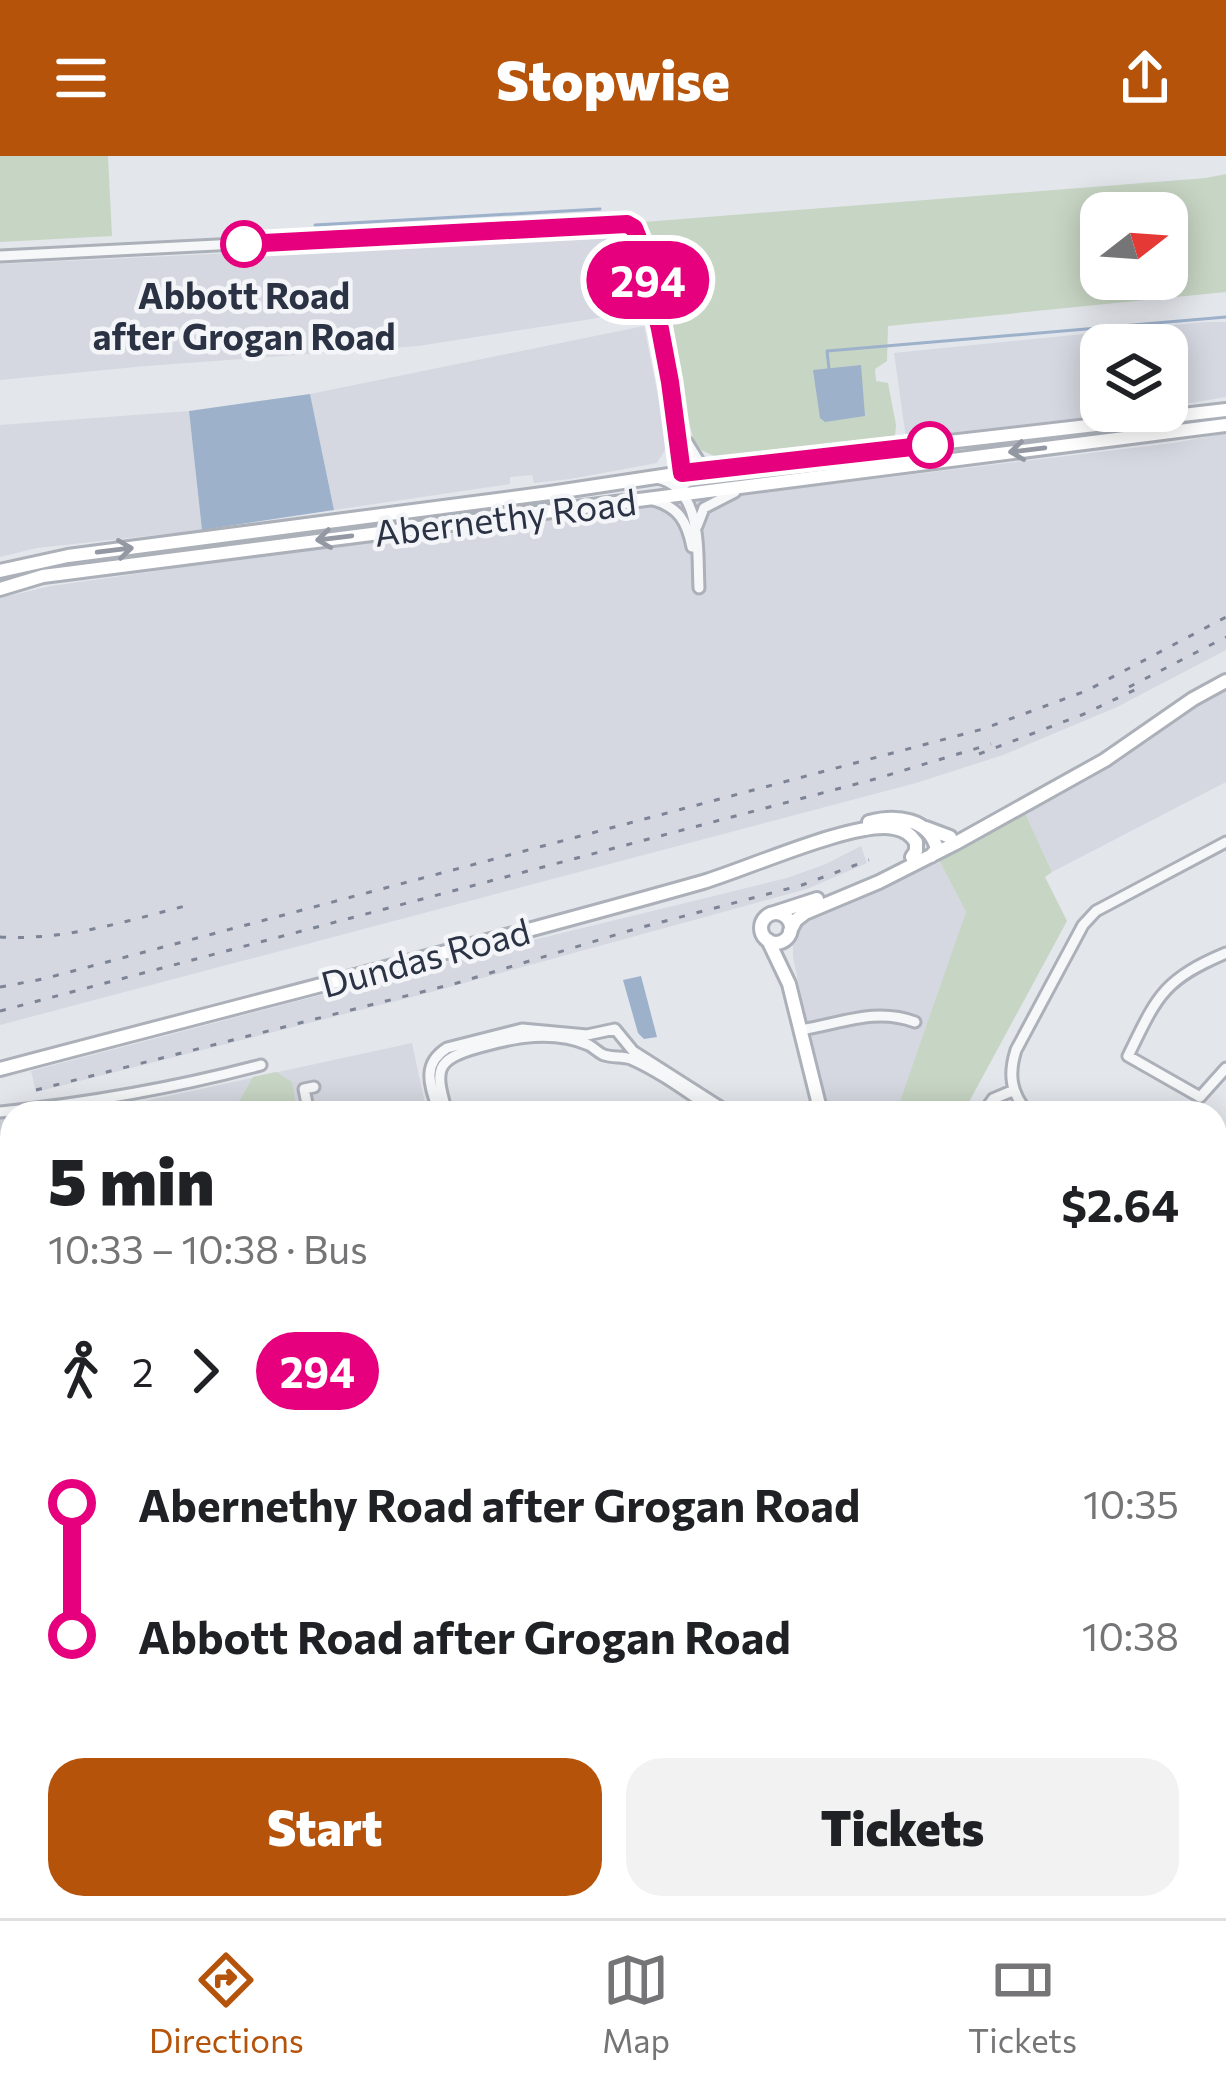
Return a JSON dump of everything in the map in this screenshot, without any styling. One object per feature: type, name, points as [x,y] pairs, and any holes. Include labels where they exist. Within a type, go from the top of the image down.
[{"type":"main road","name":"Abernethy Road","points":[[0,589],[43,576],[664,496],[684,483],[724,469],[1226,410]]},
{"type":"main road","name":"Abernethy Road","points":[[0,571],[68,556],[651,477],[684,483],[700,492],[1226,425]]},
{"type":"main road","points":[[768,940],[782,941],[815,904],[1004,817],[1105,760],[1226,681]]},
{"type":"main road","points":[[789,984],[761,927],[765,917],[879,882],[1003,810],[1024,803]]},
{"type":"main road","name":"Dundas Road","points":[[0,1069],[703,882],[863,824],[889,818],[914,822],[931,835],[936,847]]},
{"type":"main road","name":"Dundas Road","points":[[847,833],[891,827],[914,838]]},
{"type":"main road","points":[[914,838],[936,847]]},
{"type":"main road","points":[[912,857],[917,848],[914,838]]},
{"type":"main road","points":[[774,913],[787,918],[784,949],[789,984],[817,1101]]},
{"type":"street","points":[[0,256],[627,224],[640,243],[687,441],[700,463],[724,469]]},
{"type":"street","points":[[670,382],[684,483],[697,533]]},
{"type":"street","points":[[680,420],[684,483]]},
{"type":"street","points":[[638,499],[665,503],[683,518],[699,588],[697,533],[704,508],[757,484]]},
{"type":"street","points":[[1019,1101],[1012,1091],[1016,1049],[1088,918],[1226,842]]},
{"type":"street","points":[[1226,952],[1168,985],[1128,1056],[1201,1097],[1226,1068]]},
{"type":"street","points":[[800,1030],[875,1014],[915,1022]]},
{"type":"street","points":[[439,1101],[429,1071],[447,1048],[522,1029],[586,1035],[610,1028],[619,1031],[634,1051],[711,1101]]},
{"type":"street","points":[[599,1033],[600,1052]]},
{"type":"street","points":[[441,1101],[439,1071],[448,1059],[527,1036],[573,1041],[627,1058],[699,1101]]},
{"type":"street","points":[[614,1056],[623,1048],[623,1037]]},
{"type":"street","points":[[94,1101],[261,1065]]},
{"type":"street","points":[[305,1089],[307,1101]]},
{"type":"street","points":[[991,1101],[1012,1091]]},
{"type":"shaded area","points":[[614,235],[617,315],[418,346],[0,380],[0,264]]},
{"type":"shaded area","points":[[1226,322],[1226,397],[1188,403],[1188,324],[1184,324]]},
{"type":"shaded area","points":[[644,326],[666,436],[657,463],[534,483],[532,475],[510,477],[510,484],[334,510],[310,394]]},
{"type":"shaded area","points":[[1080,334],[1080,418],[906,438],[894,353]]},
{"type":"shaded area","points":[[189,411],[202,530],[37,548],[0,557],[0,425]]},
{"type":"shaded area","points":[[1226,433],[1226,650],[1117,707],[1003,755],[916,783],[0,1025],[0,598],[178,568]]},
{"type":"shaded area","points":[[1226,690],[1226,782],[1052,872],[1025,813],[1128,755],[1185,711]]},
{"type":"shaded area","points":[[861,846],[867,863],[807,889],[428,993],[36,1092],[31,1071],[787,878]]},
{"type":"shaded area","points":[[937,856],[966,912],[901,1101],[823,1101],[793,957],[793,937],[806,922]]},
{"type":"shaded area","points":[[412,1043],[424,1101],[145,1101]]},
{"type":"green space","points":[[0,156],[108,156],[112,236],[0,242]]},
{"type":"green space","points":[[1226,174],[1226,292],[1188,296],[1188,192],[1080,192],[1080,300],[1146,300],[888,326],[887,361],[875,369],[876,381],[888,383],[895,436],[723,460],[701,450],[693,438],[644,222]]},
{"type":"green space","points":[[1025,813],[1052,872],[1045,877],[1067,921],[970,1101],[900,1101],[966,912],[937,856]]},
{"type":"green space","points":[[276,1072],[292,1082],[295,1101],[239,1101],[253,1077]]},
{"type":"water","points":[[861,365],[865,416],[825,422],[820,418],[813,370]]},
{"type":"water","points":[[310,394],[334,510],[202,530],[189,411]]},
{"type":"water","points":[[641,976],[657,1037],[644,1039],[638,1033],[623,980]]},
{"type":"waterway","points":[[315,225],[600,209]]},
{"type":"waterway","points":[[829,369],[827,351],[1226,317]]},
{"type":"railway","points":[[0,987],[983,729],[1086,691],[1226,617]]},
{"type":"railway","points":[[1129,687],[1226,637]]},
{"type":"railway","points":[[979,754],[1145,685]]},
{"type":"railway","points":[[0,1011],[875,779],[991,744]]},
{"type":"railway","points":[[36,1090],[457,983],[802,885],[869,860]]},
{"type":"railway","points":[[0,937],[73,933],[193,904]]},
{"type":"bus line","name":"294","points":[[244,244],[627,224],[640,243],[660,329],[682,473],[930,445]]},
{"type":"place","name":"Abbott Road after Grogan Road","points":[[244,244]]}]
